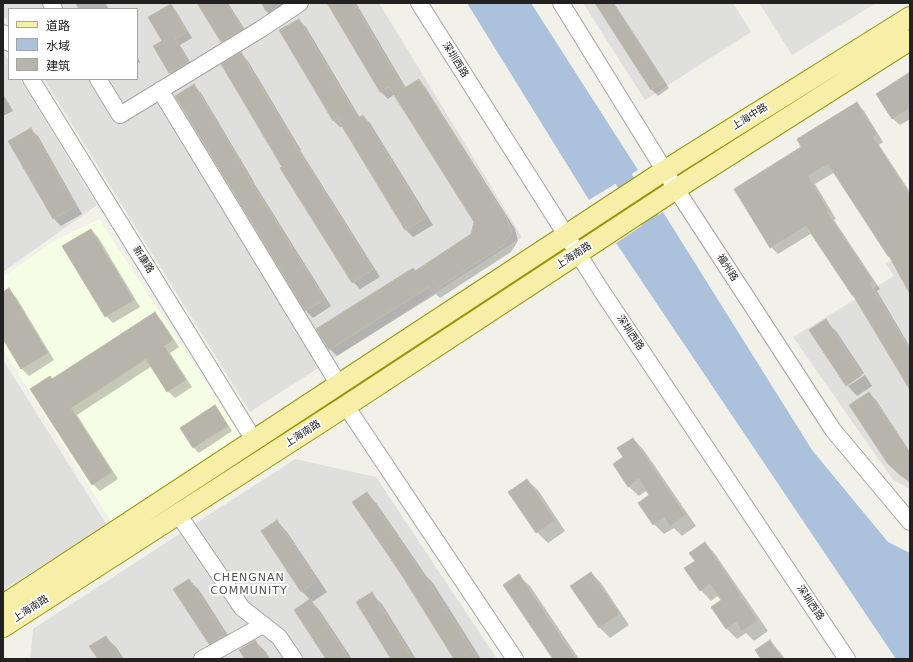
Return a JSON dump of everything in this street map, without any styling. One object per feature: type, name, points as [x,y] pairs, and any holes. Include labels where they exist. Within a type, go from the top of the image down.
[{"type":"main road","name":"上海中路","points":[[590,219],[660,173],[910,17]]},
{"type":"main road","name":"上海中路","points":[[602,238],[910,40]]},
{"type":"main road","name":"上海南路","points":[[3,605],[590,219]]},
{"type":"main road","name":"上海南路","points":[[3,627],[346,406],[602,238]]},
{"type":"street","points":[[99,80],[120,115],[261,29],[300,3]]},
{"type":"street","name":"深圳西路","points":[[419,3],[601,290],[847,659]]},
{"type":"street","name":"福州路","points":[[561,3],[672,192],[833,430],[909,521]]},
{"type":"street","name":"新康路","points":[[32,80],[254,440]]},
{"type":"street","points":[[160,90],[338,385]]},
{"type":"street","points":[[346,406],[515,659]]},
{"type":"street","points":[[178,514],[242,608],[279,637],[294,659]]},
{"type":"street","points":[[202,659],[263,625]]},
{"type":"shaded area","points":[[3,3],[379,3],[522,237],[250,412],[45,80],[138,80],[138,8],[8,8],[8,21],[6,18],[3,19]]},
{"type":"shaded area","points":[[583,3],[733,3],[751,32],[645,100]]},
{"type":"shaded area","points":[[759,3],[876,3],[792,55]]},
{"type":"shaded area","points":[[3,51],[8,59],[8,80],[21,80],[97,205],[3,272]]},
{"type":"shaded area","points":[[99,219],[242,438],[112,523],[3,349],[3,277],[52,242]]},
{"type":"shaded area","points":[[910,248],[910,489],[893,480],[793,337],[894,276],[886,264]]},
{"type":"shaded area","points":[[3,360],[107,525],[3,590]]},
{"type":"shaded area","points":[[295,459],[376,477],[497,659],[30,659],[33,629]]},
{"type":"water","points":[[467,3],[531,3],[638,170],[589,200]]},
{"type":"water","points":[[663,212],[812,450],[888,542],[910,553],[910,659],[896,659],[616,243]]},
{"type":"building","points":[[197,3],[226,3],[243,29],[221,42]]},
{"type":"building","points":[[327,3],[354,3],[404,88],[419,79],[508,221],[512,233],[504,245],[432,292],[429,287],[329,350],[316,329],[413,268],[415,271],[471,234],[474,222],[389,87],[380,92]]},
{"type":"building","points":[[595,3],[613,3],[664,82],[651,90]]},
{"type":"building","points":[[171,4],[187,32],[175,39],[188,62],[169,73],[153,46],[162,41],[148,17]]},
{"type":"building","points":[[299,19],[358,118],[363,115],[426,218],[405,230],[337,118],[333,121],[279,30]]},
{"type":"building","points":[[241,52],[294,143],[373,269],[352,283],[280,168],[282,167],[221,64]]},
{"type":"building","points":[[910,72],[910,108],[892,119],[876,94]]},
{"type":"building","points":[[194,84],[247,175],[325,299],[305,311],[175,96]]},
{"type":"building","points":[[857,102],[877,134],[873,137],[910,195],[910,294],[889,256],[828,164],[808,176],[829,211],[827,212],[873,281],[870,283],[910,350],[910,390],[853,295],[806,226],[770,248],[734,189],[801,147],[797,139]]},
{"type":"building","points":[[31,128],[76,206],[53,219],[8,141]]},
{"type":"building","points":[[91,229],[134,300],[105,317],[62,246]]},
{"type":"building","points":[[9,288],[48,353],[21,369],[3,339],[3,292]]},
{"type":"building","points":[[155,312],[173,340],[164,346],[186,380],[167,392],[146,359],[71,408],[112,472],[92,485],[30,389],[50,376],[52,379]]},
{"type":"building","points":[[826,319],[862,375],[846,386],[809,330]]},
{"type":"building","points":[[869,392],[910,453],[910,482],[888,464],[849,405]]},
{"type":"building","points":[[215,405],[228,426],[193,448],[180,428]]},
{"type":"building","points":[[633,438],[686,515],[670,526],[664,517],[653,525],[638,503],[649,495],[639,479],[628,487],[613,464],[623,457],[617,448]]},
{"type":"building","points":[[527,479],[555,520],[536,533],[508,492]]},
{"type":"building","points":[[367,492],[421,572],[422,571],[478,659],[454,659],[401,574],[352,502]]},
{"type":"building","points":[[277,520],[317,581],[301,592],[261,531]]},
{"type":"building","points":[[705,542],[758,621],[742,631],[736,622],[726,629],[711,607],[721,600],[710,584],[700,591],[684,568],[695,561],[689,553]]},
{"type":"building","points":[[591,572],[620,614],[599,628],[570,586]]},
{"type":"building","points":[[519,574],[576,659],[553,659],[503,585]]},
{"type":"building","points":[[189,579],[226,635],[209,644],[173,589]]},
{"type":"building","points":[[372,592],[413,659],[391,659],[356,602]]},
{"type":"building","points":[[310,599],[349,659],[326,659],[294,610]]},
{"type":"building","points":[[106,636],[121,659],[98,659],[89,646]]},
{"type":"building","points":[[255,640],[268,659],[245,659],[239,650]]},
{"type":"building","points":[[770,640],[783,659],[761,659],[755,650]]},
{"type":"waterway","points":[[609,156],[664,241]]},
{"type":"district","name":"CHENGNAN COMMUNITY","points":[[249,584]]}]
